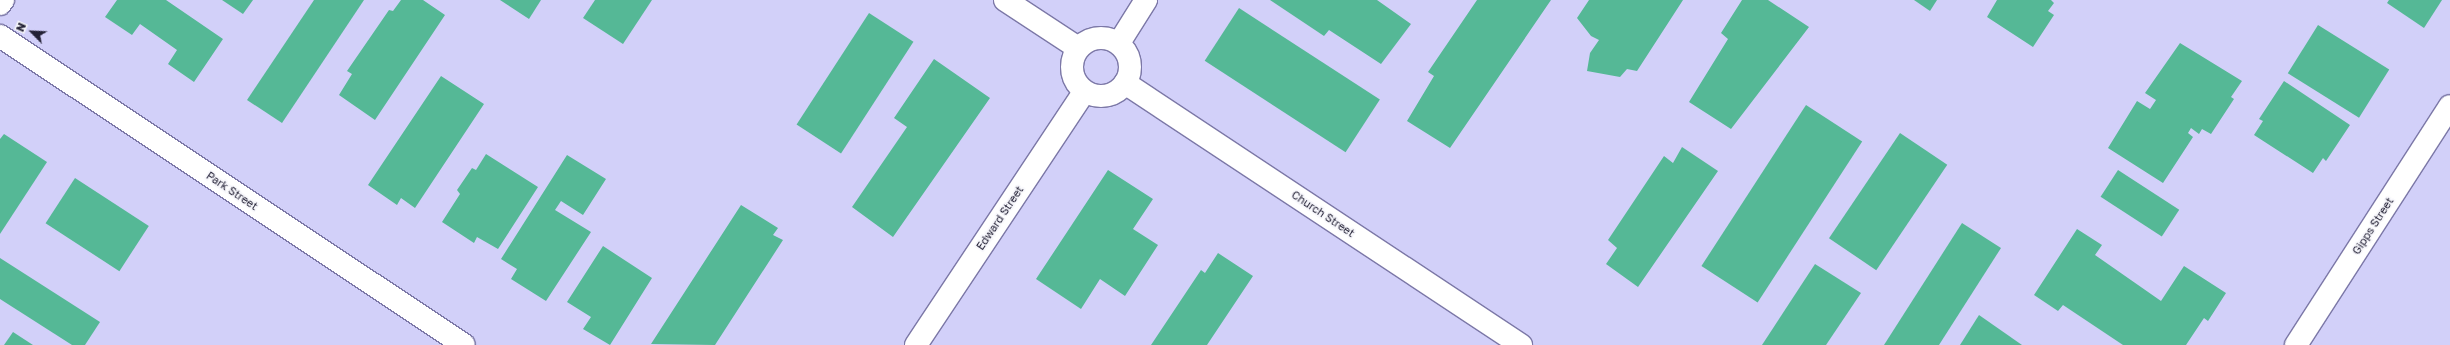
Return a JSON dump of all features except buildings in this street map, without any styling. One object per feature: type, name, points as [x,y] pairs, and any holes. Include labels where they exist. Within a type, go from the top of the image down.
[{"type":"street","points":[[0,4],[3,0]]},
{"type":"street","points":[[1005,0],[1078,48]]},
{"type":"street","points":[[1118,42],[1146,0]]},
{"type":"street","name":"Park Street","points":[[0,36],[464,345]]},
{"type":"street","points":[[1102,37],[1118,42],[1129,57],[1130,66],[1125,83],[1111,94],[1093,96],[1084,92],[1077,85],[1071,66],[1078,48],[1093,38],[1102,37]]},
{"type":"street","name":"Church Street","points":[[1125,83],[1521,345]]},
{"type":"street","name":"Edward Street","points":[[916,345],[1084,92]]},
{"type":"street","name":"Gipps Street","points":[[2296,345],[2450,106]]}]
